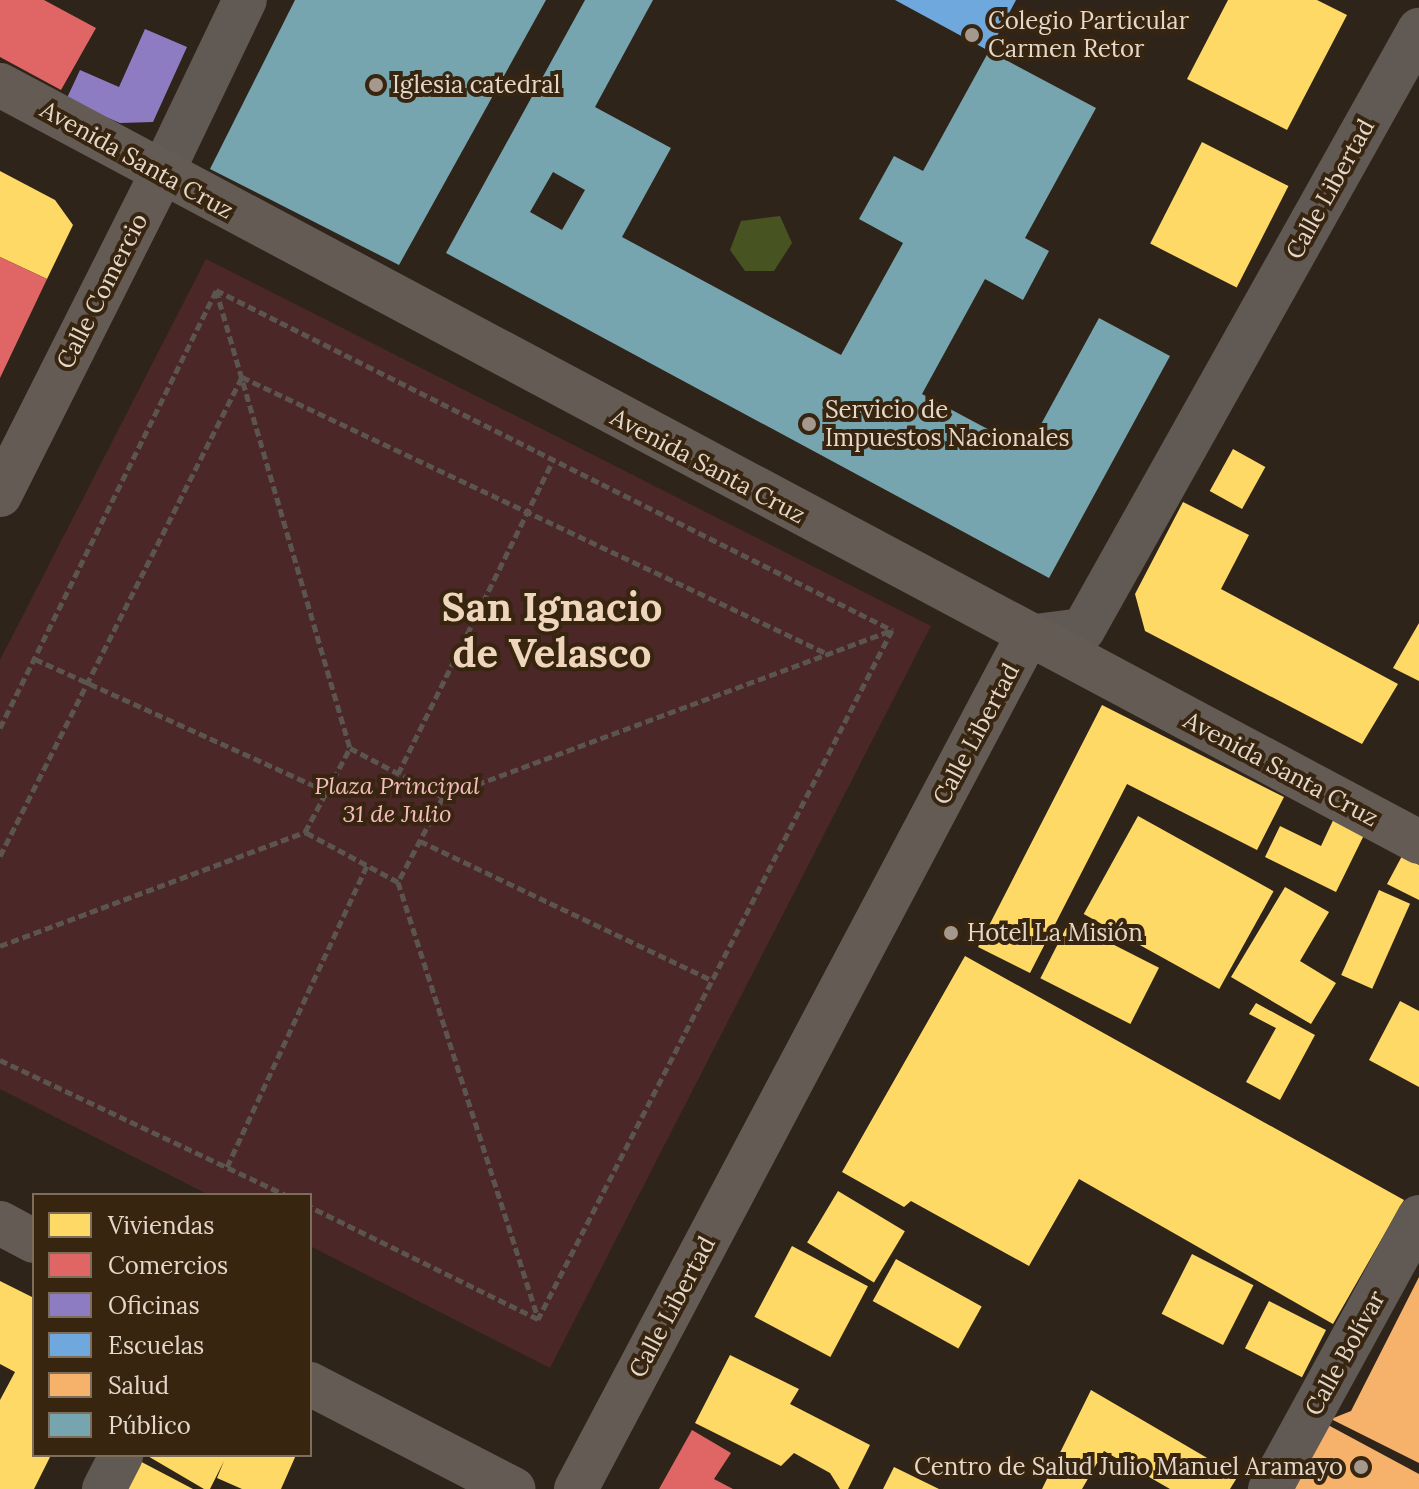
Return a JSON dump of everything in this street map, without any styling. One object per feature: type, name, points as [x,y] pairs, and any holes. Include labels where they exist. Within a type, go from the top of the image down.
[{"type":"main road","name":"Avenida Santa Cruz","points":[[0,85],[161,175],[1027,637],[1419,842]]},
{"type":"main road","name":"Calle Comercio","points":[[0,495],[161,175]]},
{"type":"main road","name":"Calle Libertad","points":[[576,1489],[1027,637]]},
{"type":"main road","points":[[0,1223],[32,1240]]},
{"type":"main road","points":[[312,1385],[513,1489]]},
{"type":"street","name":"Calle Comercio","points":[[161,175],[245,0]]},
{"type":"street","name":"Calle Libertad","points":[[1027,637],[1083,630],[1419,30]]},
{"type":"street","name":"Calle Bolívar","points":[[1270,1489],[1419,1217]]},
{"type":"street","points":[[104,1489],[120,1457]]},
{"type":"path","points":[[216,290],[350,748],[443,797]]},
{"type":"path","points":[[216,290],[552,462],[892,630]]},
{"type":"path","points":[[0,728],[216,290]]},
{"type":"path","points":[[242,377],[528,509],[828,654]]},
{"type":"path","points":[[0,856],[84,681],[242,377]]},
{"type":"path","points":[[398,774],[552,462]]},
{"type":"path","points":[[398,882],[443,797],[892,630]]},
{"type":"path","points":[[538,1319],[892,630]]},
{"type":"path","points":[[35,659],[326,791]]},
{"type":"path","points":[[0,946],[305,832],[350,748]]},
{"type":"path","points":[[305,832],[398,882],[538,1319]]},
{"type":"path","points":[[420,841],[712,980]]},
{"type":"path","points":[[227,1167],[367,865]]},
{"type":"path","points":[[0,1060],[281,1193]]},
{"type":"path","points":[[312,1208],[538,1319]]},
{"type":"green space","name":"Plaza Principal 31 de Julio","points":[[206,259],[931,626],[550,1368],[312,1247],[312,1193],[205,1193],[0,1089],[0,660]]},
{"type":"shaded area","points":[[780,216],[792,243],[774,271],[745,271],[730,250],[741,221]]},
{"type":"building: Viviendas","points":[[1228,0],[1317,0],[1347,15],[1287,130],[1187,79]]},
{"type":"building: Viviendas","points":[[1202,142],[1288,186],[1237,288],[1150,244]]},
{"type":"building: Viviendas","points":[[0,171],[55,200],[73,225],[47,279],[0,257]]},
{"type":"building: Viviendas","points":[[1233,449],[1265,467],[1242,509],[1210,491]]},
{"type":"building: Viviendas","points":[[1183,502],[1249,535],[1221,589],[1398,684],[1362,744],[1145,631],[1135,594]]},
{"type":"building: Viviendas","points":[[1419,623],[1419,681],[1393,668]]},
{"type":"building: Viviendas","points":[[1102,705],[1284,797],[1257,850],[1127,784],[1030,973],[978,947]]},
{"type":"building: Viviendas","points":[[1336,814],[1367,829],[1336,892],[1265,857],[1280,826],[1321,846]]},
{"type":"building: Viviendas","points":[[1138,816],[1274,891],[1219,989],[1084,914]]},
{"type":"building: Viviendas","points":[[1402,856],[1419,865],[1419,900],[1387,884]]},
{"type":"building: Viviendas","points":[[1285,887],[1329,912],[1300,961],[1336,983],[1311,1024],[1231,977]]},
{"type":"building: Viviendas","points":[[1379,890],[1410,904],[1372,989],[1341,975]]},
{"type":"building: Viviendas","points":[[1069,922],[1159,968],[1130,1024],[1040,978]]},
{"type":"building: Viviendas","points":[[965,956],[1404,1200],[1333,1324],[1079,1179],[1029,1266],[911,1201],[904,1207],[842,1172]]},
{"type":"building: Viviendas","points":[[1400,1001],[1419,1011],[1419,1087],[1369,1060]]},
{"type":"building: Viviendas","points":[[1256,1003],[1315,1035],[1280,1100],[1246,1082],[1276,1028],[1249,1014]]},
{"type":"building: Viviendas","points":[[838,1191],[905,1231],[874,1283],[807,1242]]},
{"type":"building: Viviendas","points":[[792,1246],[868,1286],[830,1357],[754,1317]]},
{"type":"building: Viviendas","points":[[1192,1254],[1253,1285],[1223,1345],[1162,1314]]},
{"type":"building: Viviendas","points":[[896,1259],[982,1307],[958,1348],[873,1301]]},
{"type":"building: Viviendas","points":[[0,1281],[32,1297],[32,1457],[50,1457],[34,1489],[0,1489],[0,1400],[15,1372],[0,1364]]},
{"type":"building: Viviendas","points":[[1269,1301],[1326,1330],[1302,1377],[1245,1348]]},
{"type":"building: Viviendas","points":[[730,1355],[799,1389],[790,1404],[870,1445],[848,1489],[840,1489],[830,1473],[794,1453],[781,1466],[695,1423]]},
{"type":"building: Viviendas","points":[[1091,1390],[1238,1476],[1230,1489],[1170,1489],[1104,1451],[1082,1489],[1042,1489]]},
{"type":"building: Viviendas","points":[[132,1457],[193,1489],[116,1489]]},
{"type":"building: Viviendas","points":[[149,1457],[295,1457],[281,1489],[242,1489],[217,1478],[224,1461],[210,1489],[204,1489]]},
{"type":"building: Viviendas","points":[[894,1467],[939,1489],[883,1489]]},
{"type":"building: Comercios","points":[[0,0],[44,0],[96,28],[61,90],[0,57]]},
{"type":"building: Comercios","points":[[0,257],[47,279],[0,378]]},
{"type":"building: Comercios","points":[[692,1430],[731,1453],[714,1479],[733,1489],[659,1489]]},
{"type":"building: Oficinas","points":[[145,29],[187,47],[153,122],[120,123],[66,100],[80,70],[119,87]]},
{"type":"building: Escuelas","points":[[895,0],[1016,0],[989,51]]},
{"type":"building: Salud","points":[[1419,1277],[1419,1463],[1331,1419],[1351,1411]]},
{"type":"building: Salud","name":"Centro de Salud Julio Manuel Aramayo","points":[[1328,1425],[1419,1474],[1419,1489],[1292,1489]]},
{"type":"building: Público","name":"Iglesia catedral","points":[[295,0],[546,0],[399,265],[210,169]]},
{"type":"building: Público","points":[[585,0],[653,0],[595,107],[671,148],[622,237],[841,355],[903,243],[859,219],[894,156],[923,171],[989,51],[1096,108],[1025,238],[1049,251],[1023,300],[985,279],[922,394],[1027,450],[1099,318],[1170,356],[1049,578],[446,253]],"holes":[[[553,172],[585,190],[562,230],[530,212]]]},
{"type":"place","name":"Colegio Particular Carmen Retor","points":[[972,35]]},
{"type":"place","name":"Iglesia catedral","points":[[376,85]]},
{"type":"place","name":"Servicio de Impuestos Nacionales","points":[[809,424]]},
{"type":"place","name":"Hotel La Misión","points":[[951,933]]},
{"type":"place","name":"Centro de Salud Julio Manuel Aramayo","points":[[1361,1467]]},
{"type":"district","name":"San Ignacio de Velasco","points":[[552,630]]}]
